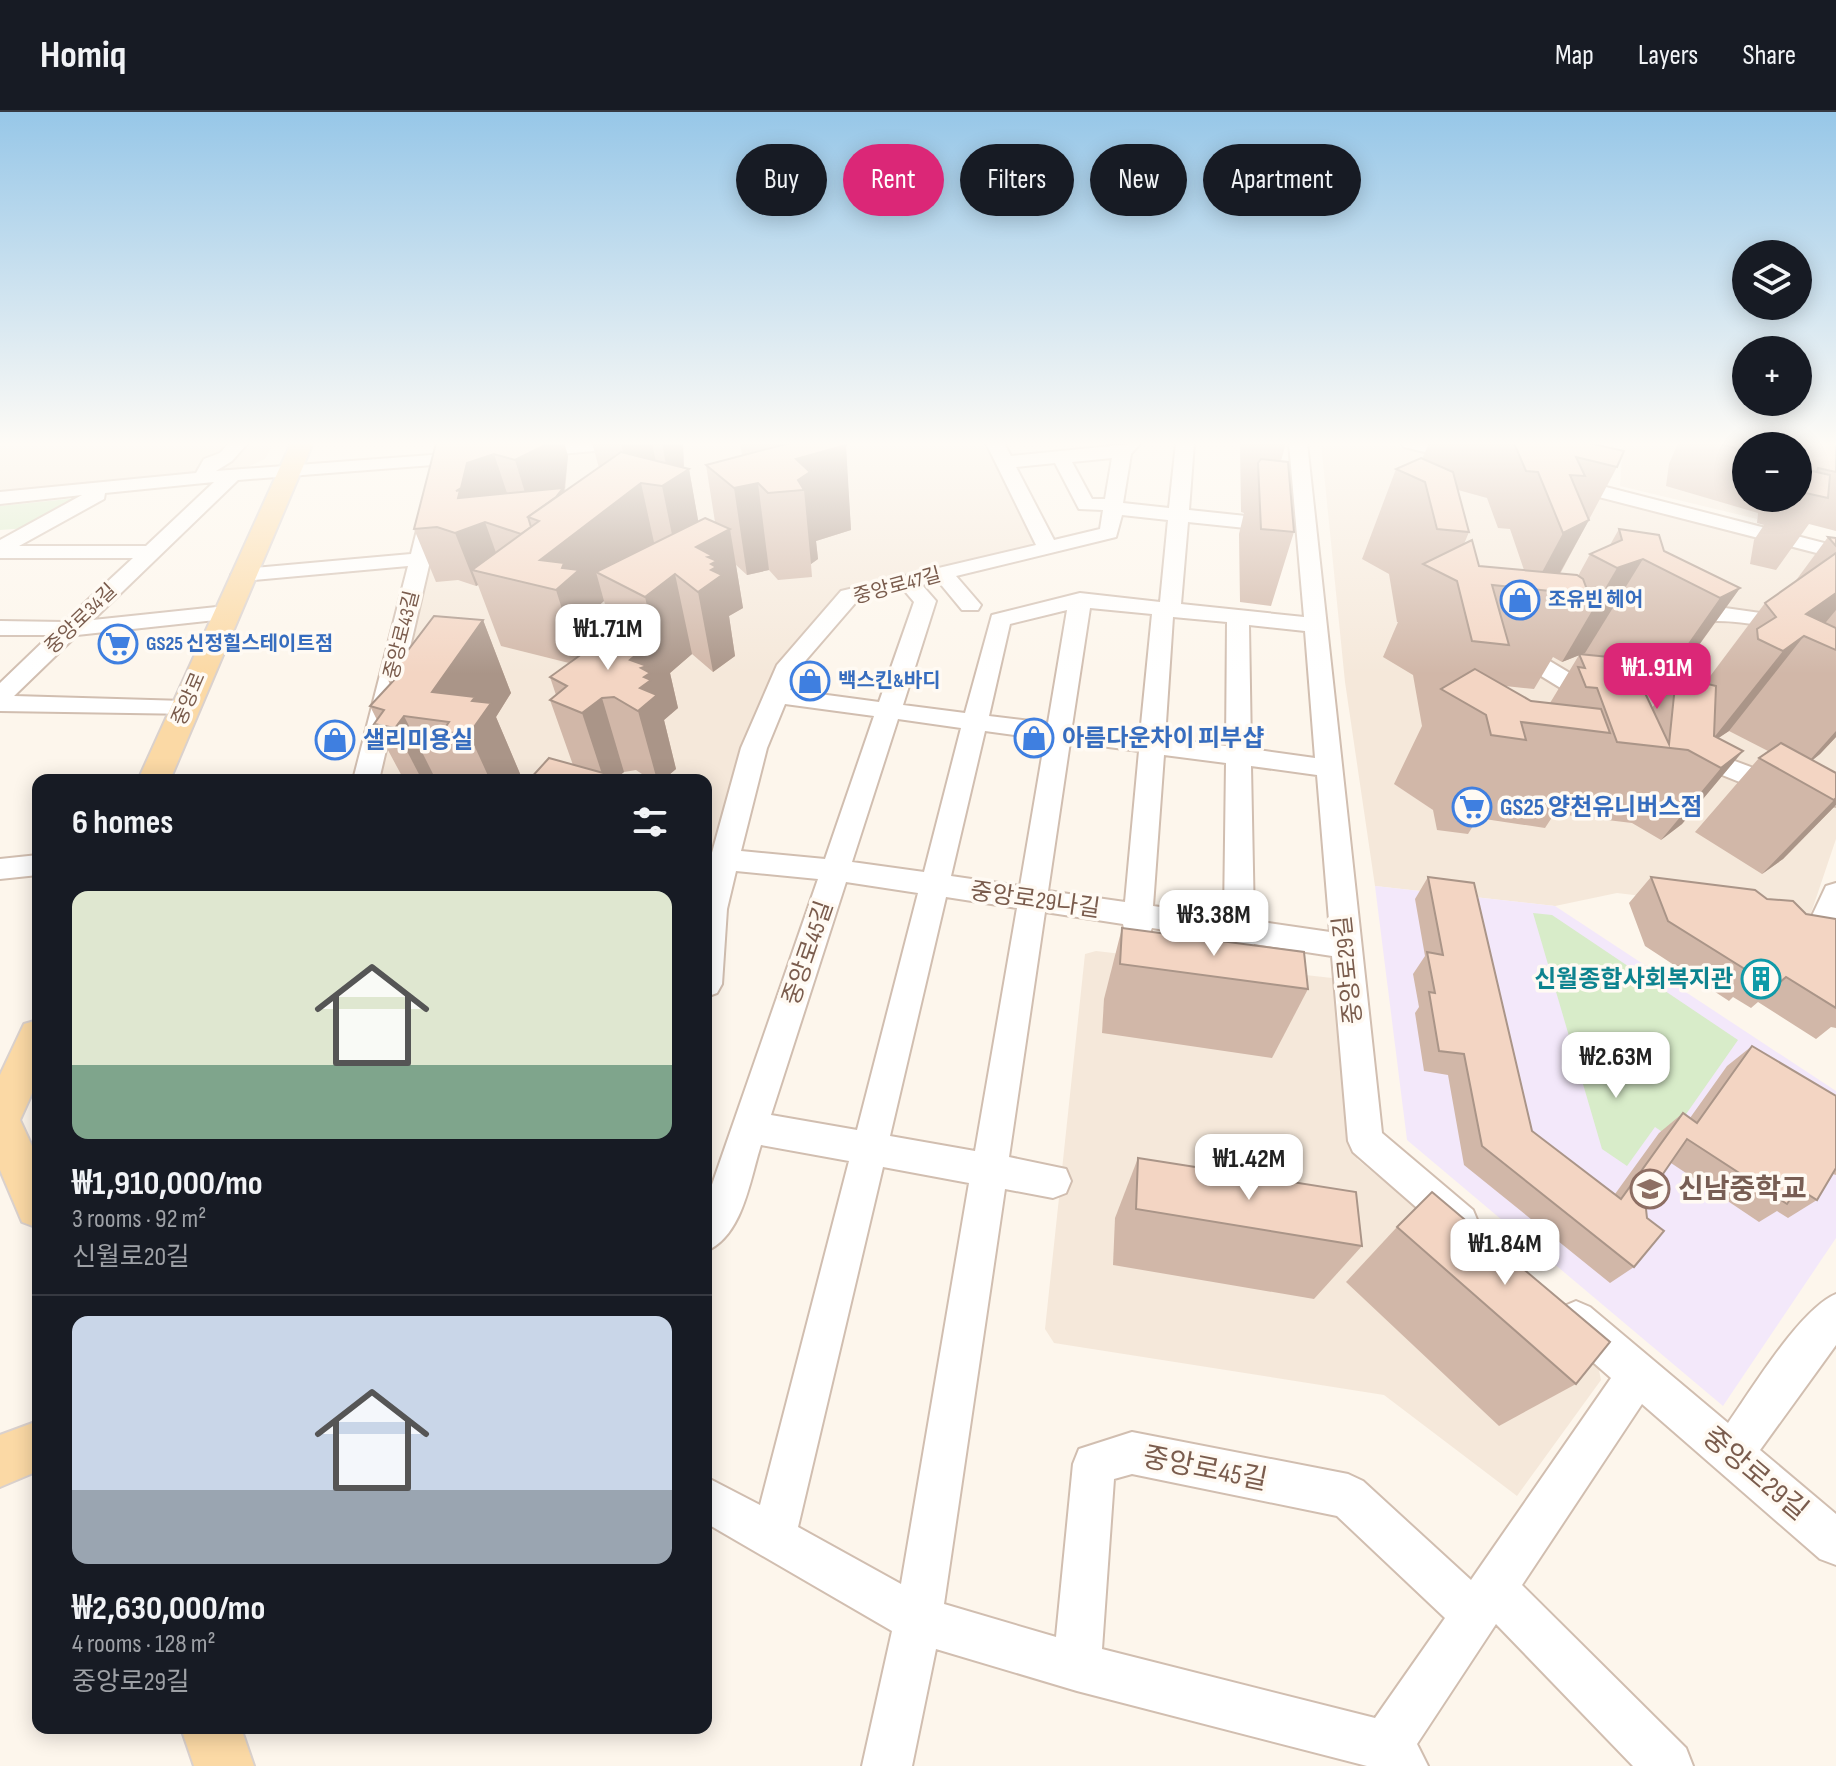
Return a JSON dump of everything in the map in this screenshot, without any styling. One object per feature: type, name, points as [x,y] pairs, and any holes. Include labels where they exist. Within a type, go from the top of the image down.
[{"type":"main road","name":"중앙로","points":[[157,774],[266,520]]},
{"type":"main road","points":[[32,1049],[0,1120],[32,1192]]},
{"type":"main road","points":[[0,1461],[32,1448]]},
{"type":"street","points":[[0,550],[53,520]]},
{"type":"street","name":"중앙로34길","points":[[0,696],[184,520]]},
{"type":"street","name":"중앙로43길","points":[[367,774],[430,520]]},
{"type":"street","points":[[1034,520],[1048,548]]},
{"type":"street","name":"중앙로47길","points":[[712,909],[754,748],[789,665],[849,596],[1109,533],[1111,520]]},
{"type":"street","points":[[1138,922],[1166,610],[1178,520]]},
{"type":"street","points":[[1229,520],[1305,528]]},
{"type":"street","name":"중앙로29길","points":[[1304,520],[1365,1141],[1484,1242]]},
{"type":"street","points":[[1729,520],[1836,552]]},
{"type":"street","points":[[0,550],[151,552]]},
{"type":"street","points":[[242,575],[420,559]]},
{"type":"street","points":[[943,574],[970,605]]},
{"type":"street","name":"중앙로45길","points":[[712,1224],[722,1210],[925,601],[908,582]]},
{"type":"street","points":[[887,1766],[918,1620],[1080,600]]},
{"type":"street","points":[[774,1536],[1000,620],[1080,600],[1314,625]]},
{"type":"street","points":[[0,628],[71,629],[226,613]]},
{"type":"street","points":[[1652,618],[1718,614],[1796,625],[1836,637]]},
{"type":"street","points":[[1506,616],[1518,652],[1614,710]]},
{"type":"street","points":[[1238,618],[1239,938]]},
{"type":"street","points":[[778,696],[1328,768]]},
{"type":"street","points":[[0,703],[185,709]]},
{"type":"street","points":[[1667,741],[1717,766],[1761,781],[1836,797]]},
{"type":"street","name":"중앙로29나길","points":[[724,860],[837,870],[1032,900],[1138,922],[1239,938],[1346,946]]},
{"type":"street","points":[[0,869],[32,866]]},
{"type":"street","points":[[749,1127],[1053,1181]]},
{"type":"street","name":"중앙로29길","points":[[1543,1293],[1836,1543]]},
{"type":"street","points":[[1732,1454],[1799,1358],[1836,1314]]},
{"type":"street","points":[[712,1502],[918,1620],[1395,1756],[1483,1600],[1638,1374]]},
{"type":"street","name":"중앙로45길","points":[[1077,1667],[1094,1464],[1132,1453],[1348,1496],[1483,1600]]},
{"type":"street","points":[[1483,1600],[1668,1766]]},
{"type":"shaded area","points":[[433,520],[1027,520],[1039,544],[844,593],[780,664],[712,910],[712,774],[374,774]]},
{"type":"shaded area","points":[[1329,520],[1693,520],[1836,556],[1836,839],[1810,916],[1617,893],[1555,906],[1375,886],[1345,682]]},
{"type":"shaded area","name":"신남중학교","points":[[1375,886],[1555,906],[1836,1091],[1836,1238],[1723,1406],[1407,1140]]},
{"type":"shaded area","points":[[1096,951],[1332,978],[1339,985],[1357,1159],[1596,1356],[1601,1380],[1517,1496],[1384,1395],[1054,1343],[1045,1329],[1085,954]]},
{"type":"green space","points":[[0,520],[44,520],[29,528],[0,530]]},
{"type":"green space","points":[[1533,913],[1552,915],[1738,1040],[1670,1137],[1655,1127],[1627,1166],[1602,1149]]},
{"type":"building","points":[[416,520],[529,520],[531,527],[521,534],[485,522],[455,533],[437,527],[414,529]]},
{"type":"building","points":[[592,520],[540,560],[564,563],[562,568],[579,570],[556,590],[472,570],[539,521]]},
{"type":"building","points":[[701,520],[710,520],[730,529],[696,547],[713,556],[708,557],[717,561],[711,564],[716,567],[711,570],[722,575],[698,592],[675,574],[645,597],[596,572]]},
{"type":"building","points":[[1261,520],[1293,520],[1294,532],[1261,529]]},
{"type":"building","points":[[1435,520],[1466,520],[1469,532],[1437,529]]},
{"type":"building","points":[[1558,520],[1589,520],[1563,533]]},
{"type":"building","points":[[1619,529],[1659,535],[1664,551],[1740,588],[1720,598],[1643,559],[1617,568],[1590,554],[1622,540]]},
{"type":"building","points":[[1472,540],[1479,566],[1577,575],[1583,579],[1589,595],[1492,585],[1509,645],[1472,641],[1457,581],[1423,564]]},
{"type":"building","points":[[1836,553],[1836,593],[1806,614],[1836,628],[1836,650],[1804,636],[1783,651],[1758,639],[1757,629],[1776,617],[1765,603]]},
{"type":"building","points":[[434,616],[483,620],[432,692],[475,697],[472,701],[491,703],[469,734],[442,732],[449,722],[404,716],[395,728],[374,724],[384,710],[370,706],[395,679],[387,678]]},
{"type":"building","points":[[626,622],[661,634],[630,660],[647,666],[641,668],[650,673],[644,677],[651,680],[640,688],[657,695],[638,711],[614,697],[602,698],[582,713],[550,700],[567,686],[550,677]]},
{"type":"building","points":[[1579,654],[1629,659],[1669,744],[1676,676],[1716,686],[1714,736],[1743,751],[1721,768],[1688,750],[1617,742],[1597,688],[1586,687],[1578,667],[1585,668]]},
{"type":"building","points":[[1475,669],[1531,701],[1601,709],[1610,733],[1521,722],[1526,740],[1491,735],[1486,715],[1441,689]]},
{"type":"building","points":[[1781,743],[1836,773],[1834,800],[1759,758]]},
{"type":"building","points":[[549,758],[607,774],[534,774]]},
{"type":"building","points":[[1428,877],[1474,883],[1532,1131],[1621,1199],[1683,1113],[1697,1123],[1752,1046],[1836,1096],[1836,1168],[1817,1200],[1798,1188],[1787,1204],[1687,1139],[1645,1200],[1647,1218],[1664,1231],[1634,1267],[1482,1146],[1464,1054],[1439,1051],[1429,992],[1435,993],[1427,952],[1443,955]]},
{"type":"building","points":[[1651,877],[1755,890],[1767,899],[1793,901],[1806,914],[1836,919],[1836,1008],[1786,977],[1779,983],[1760,972],[1756,976],[1668,921]]},
{"type":"building","points":[[1122,928],[1304,952],[1308,989],[1120,964]]},
{"type":"building","points":[[1138,1158],[1356,1192],[1362,1246],[1136,1209]]},
{"type":"building","points":[[1432,1192],[1610,1342],[1576,1384],[1397,1227]]},
{"type":"place","name":"조유빈 헤어","points":[[1520,600]]},
{"type":"place","name":"GS25 신정힐스테이트점","points":[[118,644]]},
{"type":"place","name":"백스킨&바디","points":[[810,681]]},
{"type":"place","name":"아름다운차이 피부샵","points":[[1034,738]]},
{"type":"place","name":"샐리미용실","points":[[335,740]]},
{"type":"place","name":"GS25 양천유니버스점","points":[[1472,807]]},
{"type":"place","name":"신월종합사회복지관","points":[[1761,979]]},
{"type":"place","name":"신남중학교","points":[[1650,1189]]}]
